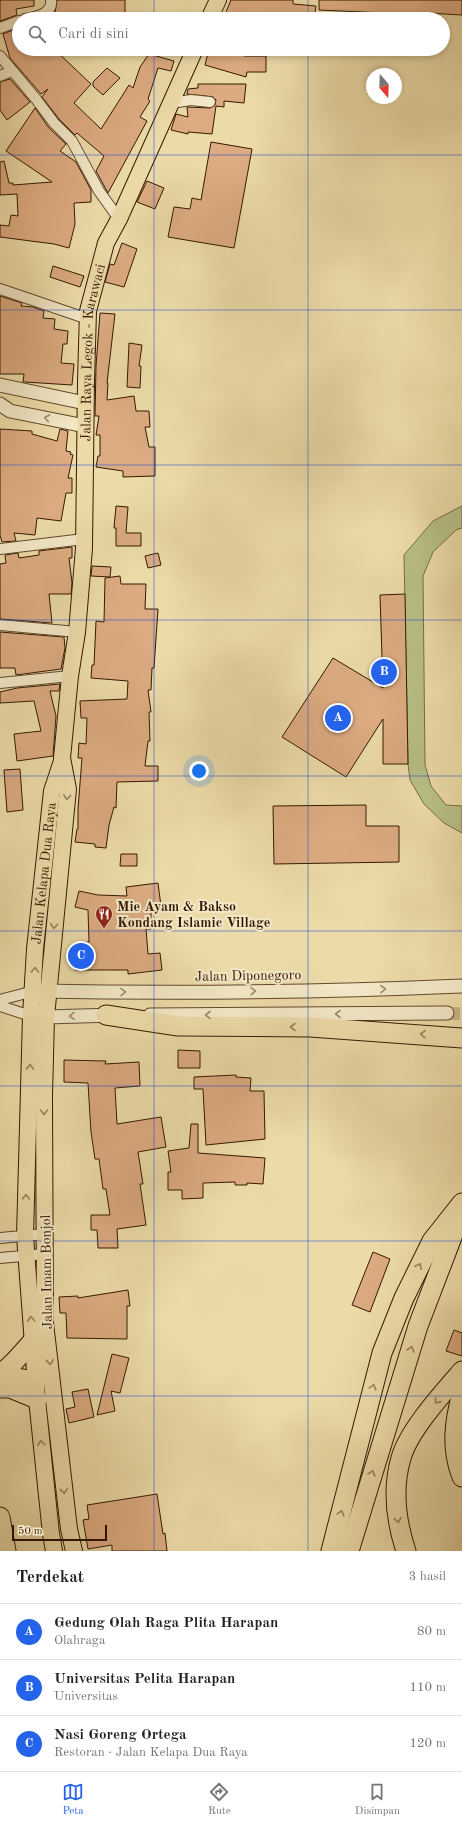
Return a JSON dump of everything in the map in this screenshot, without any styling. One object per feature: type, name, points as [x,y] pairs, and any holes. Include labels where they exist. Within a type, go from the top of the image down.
[{"type":"highway","points":[[106,1015],[178,1026],[310,1027],[462,1038]]},
{"type":"highway","points":[[331,1551],[382,1353],[404,1298],[432,1241],[462,1203]]},
{"type":"highway","points":[[349,1551],[418,1326],[462,1211]]},
{"type":"highway","points":[[0,1374],[14,1362],[32,1342]]},
{"type":"highway","points":[[406,1551],[400,1535],[395,1503],[396,1482],[401,1458],[409,1440],[430,1409],[462,1371]]},
{"type":"highway","points":[[0,1378],[17,1378],[36,1390]]},
{"type":"highway","points":[[0,1388],[36,1390]]},
{"type":"highway","points":[[462,1394],[456,1414],[454,1445],[462,1477]]},
{"type":"highway","points":[[0,1517],[6,1551]]},
{"type":"main road","points":[[212,12],[218,0]]},
{"type":"main road","name":"Jalan Raya Legok - Karawaci","points":[[70,676],[77,632],[84,538],[88,311],[106,243],[119,219],[192,56]]},
{"type":"main road","name":"Jalan Kelapa Dua Raya","points":[[41,991],[35,949],[51,871],[52,791],[62,758],[70,676]]},
{"type":"main road","name":"Jalan Imam Bonjol","points":[[41,991],[25,1236],[36,1390],[54,1551]]},
{"type":"main road","name":"Jalan Imam Bonjol","points":[[39,1016],[44,1095],[45,1323],[69,1529],[74,1551]]},
{"type":"street","points":[[45,12],[50,8],[51,0]]},
{"type":"street","points":[[0,28],[12,24]]},
{"type":"street","points":[[0,56],[54,123],[72,141],[99,192],[119,219]]},
{"type":"street","points":[[0,76],[12,71]]},
{"type":"street","points":[[171,103],[191,100],[210,102]]},
{"type":"street","points":[[0,289],[88,319]]},
{"type":"street","points":[[0,385],[86,403]]},
{"type":"street","points":[[0,404],[10,411],[85,426]]},
{"type":"street","points":[[0,549],[84,538]]},
{"type":"street","points":[[0,625],[77,632]]},
{"type":"street","points":[[0,682],[70,676]]},
{"type":"street","name":"Jalan Diponegoro","points":[[41,991],[84,993],[462,986]]},
{"type":"street","points":[[0,1000],[41,991]]},
{"type":"street","points":[[0,1006],[39,1016],[447,1013]]},
{"type":"street","points":[[0,1238],[45,1234]]},
{"type":"street","points":[[0,1258],[45,1254]]},
{"type":"green space","points":[[462,506],[462,528],[456,530],[433,552],[423,576],[425,765],[431,786],[446,805],[462,806],[462,833],[444,823],[424,804],[410,780],[408,764],[404,555],[433,521]]},
{"type":"building","points":[[0,0],[34,0],[34,6],[16,9],[16,12],[12,12],[12,17],[0,21]]},
{"type":"building","points":[[57,0],[125,0],[125,12],[55,12]]},
{"type":"building","points":[[231,0],[293,0],[293,4],[316,6],[315,12],[226,12]]},
{"type":"building","points":[[319,0],[462,0],[462,15],[450,14],[450,12],[363,12],[319,10]]},
{"type":"building","points":[[12,31],[12,56],[61,56],[91,84],[74,103],[101,129],[129,85],[133,88],[140,67],[148,56],[156,56],[174,61],[171,71],[158,68],[148,99],[150,101],[140,117],[147,121],[108,193],[96,171],[104,156],[77,133],[75,135],[59,119],[42,97],[48,89],[41,94],[10,58],[3,34]]},
{"type":"building","points":[[207,56],[266,56],[266,72],[247,72],[246,77],[205,65]]},
{"type":"building","points":[[107,68],[120,78],[103,95],[93,86],[93,82]]},
{"type":"building","points":[[10,79],[30,102],[7,120],[0,110],[0,82]]},
{"type":"building","points":[[198,84],[246,84],[244,103],[224,101],[224,107],[216,106],[212,134],[188,132],[188,134],[171,130],[176,114],[188,117],[187,107],[210,108],[215,105],[216,100],[213,97],[187,94],[188,89],[198,88]]},
{"type":"building","points":[[35,108],[49,128],[66,144],[60,151],[76,162],[91,190],[91,202],[74,203],[75,224],[69,248],[54,244],[0,237],[0,225],[9,226],[11,215],[18,216],[17,194],[0,195],[0,162],[4,161],[9,183],[13,183],[13,185],[52,182],[6,151]]},
{"type":"building","points":[[211,142],[252,149],[234,248],[168,237],[174,207],[190,209],[192,198],[201,200]]},
{"type":"building","points":[[147,181],[164,188],[155,209],[137,202]]},
{"type":"building","points":[[122,243],[137,249],[124,287],[105,282],[110,264],[114,265]]},
{"type":"building","points":[[53,266],[84,276],[80,287],[50,277]]},
{"type":"building","points":[[0,296],[22,303],[21,306],[33,307],[44,311],[43,318],[55,319],[54,329],[68,331],[67,344],[63,344],[61,363],[74,364],[72,385],[23,382],[24,374],[0,374]]},
{"type":"building","points":[[100,313],[115,314],[107,383],[107,400],[134,396],[136,411],[149,411],[150,427],[145,427],[149,447],[155,447],[155,476],[123,477],[123,471],[96,467],[98,456],[100,456],[100,435],[96,435],[99,416],[95,416],[96,366]]},
{"type":"building","points":[[129,343],[142,345],[139,366],[141,366],[140,388],[127,387]]},
{"type":"building","points":[[0,429],[32,431],[32,434],[57,441],[60,429],[68,431],[66,451],[71,452],[70,454],[73,455],[68,478],[72,478],[72,493],[66,493],[61,521],[37,518],[35,535],[14,533],[16,541],[2,542],[0,535]]},
{"type":"building","points":[[116,506],[128,507],[126,533],[141,533],[141,546],[116,546],[116,528],[114,528]]},
{"type":"building","points":[[72,547],[72,558],[69,558],[72,583],[71,594],[49,594],[52,623],[0,619],[0,564],[6,563],[5,555],[18,553],[19,558],[39,555],[39,551]]},
{"type":"building","points":[[158,553],[161,565],[148,568],[145,556]]},
{"type":"building","points":[[92,566],[111,567],[110,577],[91,576]]},
{"type":"building","points":[[120,576],[121,584],[146,584],[145,609],[158,609],[154,668],[152,668],[151,690],[148,690],[151,712],[149,712],[150,741],[148,741],[145,766],[158,766],[158,781],[117,782],[116,808],[114,807],[109,825],[106,848],[95,847],[95,844],[75,842],[78,829],[82,758],[78,758],[79,743],[86,744],[87,718],[81,718],[80,701],[127,699],[128,681],[91,678],[92,665],[94,665],[96,621],[104,622],[105,578]]},
{"type":"building","points":[[405,594],[408,764],[383,764],[383,719],[346,777],[282,737],[333,658],[383,688],[380,595]]},
{"type":"building","points":[[0,632],[64,637],[65,648],[61,669],[16,675],[15,668],[0,668]]},
{"type":"building","points":[[60,684],[59,691],[50,691],[56,716],[53,756],[17,761],[14,734],[41,731],[34,701],[0,703],[0,692],[17,688]]},
{"type":"building","points":[[20,769],[23,810],[7,812],[4,770]]},
{"type":"building","points":[[366,805],[366,826],[399,826],[399,862],[274,864],[273,806]]},
{"type":"building","points":[[121,854],[137,854],[137,866],[120,866]]},
{"type":"building","points":[[158,883],[161,906],[151,907],[151,929],[146,929],[148,954],[160,953],[162,970],[128,974],[128,970],[75,970],[74,943],[89,942],[88,910],[75,907],[79,891],[98,895],[127,896],[126,887]]},
{"type":"building","points":[[178,1050],[200,1051],[200,1068],[178,1068]]},
{"type":"building","points":[[64,1060],[106,1061],[105,1064],[139,1062],[140,1086],[115,1088],[117,1124],[161,1117],[166,1147],[138,1152],[143,1184],[140,1184],[146,1225],[117,1229],[118,1248],[98,1248],[97,1230],[91,1230],[91,1215],[110,1215],[106,1189],[103,1189],[99,1159],[95,1159],[91,1132],[88,1083],[64,1082]]},
{"type":"building","points":[[236,1075],[236,1077],[251,1078],[250,1091],[264,1091],[265,1139],[206,1145],[203,1089],[194,1089],[194,1077]]},
{"type":"building","points":[[191,1124],[198,1124],[198,1153],[265,1158],[263,1184],[247,1183],[247,1185],[235,1185],[235,1182],[203,1183],[203,1198],[182,1199],[182,1190],[168,1190],[168,1172],[171,1172],[168,1151],[189,1148]]},
{"type":"building","points":[[373,1252],[390,1259],[370,1312],[352,1305]]},
{"type":"building","points":[[128,1290],[130,1306],[127,1306],[127,1339],[67,1338],[66,1313],[60,1313],[59,1297],[78,1296],[78,1298]]},
{"type":"building","points":[[454,1330],[462,1333],[462,1356],[446,1351]]},
{"type":"building","points":[[112,1354],[129,1358],[120,1393],[111,1391],[115,1411],[97,1415]]},
{"type":"building","points":[[88,1389],[94,1417],[69,1423],[66,1409],[75,1407],[72,1392]]},
{"type":"building","points":[[157,1494],[167,1551],[112,1551],[112,1545],[88,1549],[83,1520],[89,1519],[87,1505]]},
{"type":"tunnel","points":[[447,1013],[462,1014]]},
{"type":"place","name":"Universitas Pelita Harapan","points":[[384,672]]},
{"type":"place","name":"Gedung Olah Raga Plita Harapan","points":[[338,718]]},
{"type":"place","name":"Mie Ayam & Bakso Kondang Islamic Village","points":[[104,929]]},
{"type":"place","name":"Nasi Goreng Ortega","points":[[81,956]]}]
